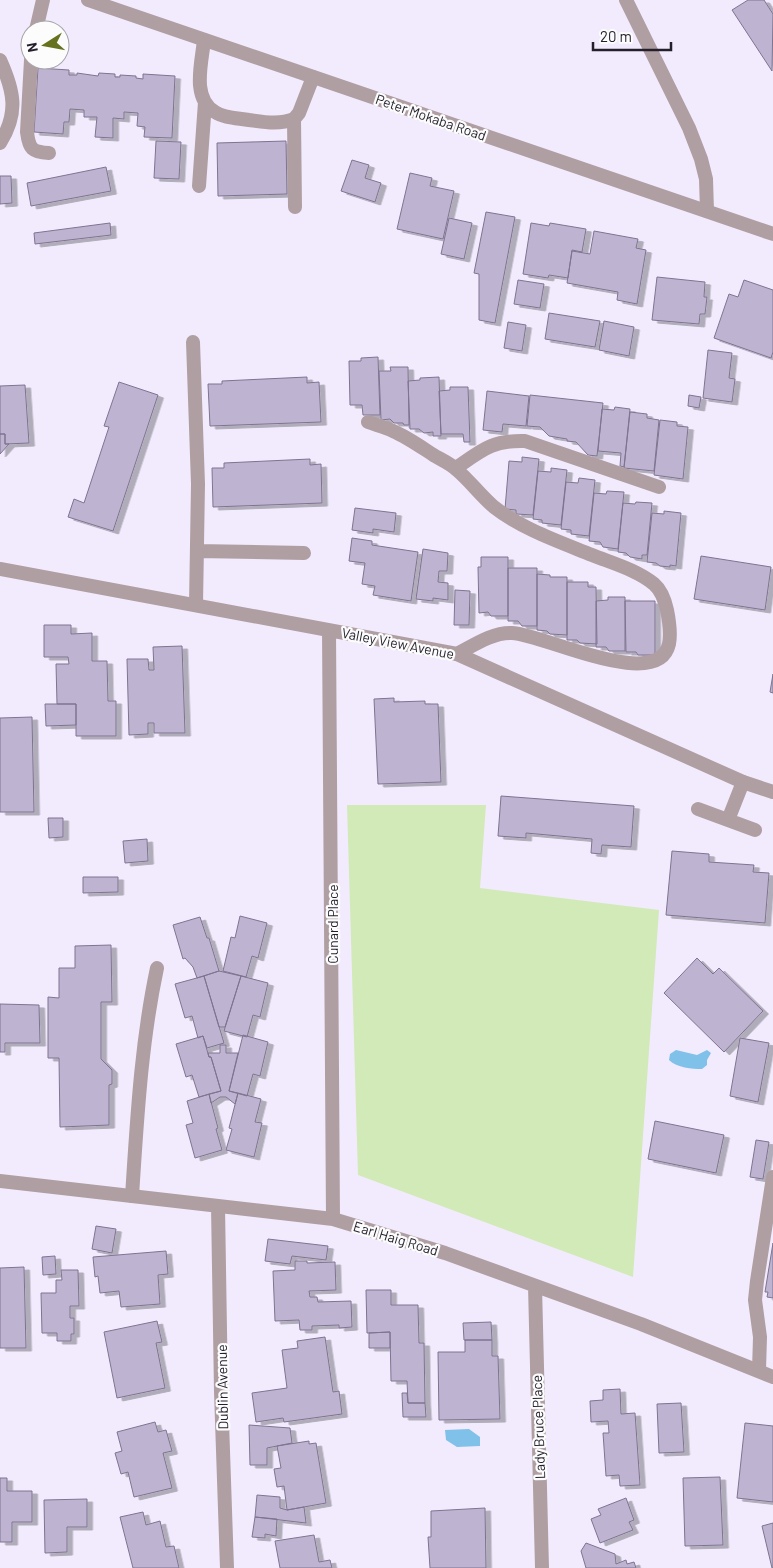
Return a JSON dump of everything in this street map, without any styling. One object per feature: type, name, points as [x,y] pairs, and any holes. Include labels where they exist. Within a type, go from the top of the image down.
[{"type":"street","points":[[38,20],[42,0]]},
{"type":"street","name":"Peter Mokaba Road","points":[[88,0],[773,234]]},
{"type":"street","points":[[626,0],[689,128],[701,159],[706,179],[707,211]]},
{"type":"street","points":[[204,40],[200,83],[201,94],[213,112],[223,116],[277,123],[294,119],[299,113],[313,77]]},
{"type":"street","points":[[0,60],[10,82],[12,111],[9,128],[0,143]]},
{"type":"street","points":[[30,70],[26,132],[28,144],[39,152],[49,153]]},
{"type":"street","points":[[199,186],[205,102]]},
{"type":"street","points":[[294,119],[295,207]]},
{"type":"street","points":[[193,342],[198,484],[196,605]]},
{"type":"street","points":[[368,422],[394,431],[456,468],[494,506],[513,520],[632,571],[655,584],[662,595],[667,609],[669,643],[663,655],[644,664],[627,664],[604,660],[551,642],[515,633],[504,633],[486,638],[457,654]]},
{"type":"street","points":[[456,468],[494,444],[504,441],[526,441],[659,487]]},
{"type":"street","points":[[197,550],[304,553]]},
{"type":"street","name":"Valley View Avenue","points":[[0,569],[457,654],[743,782],[773,792]]},
{"type":"street","name":"Cunard Place","points":[[329,630],[334,1219]]},
{"type":"street","points":[[728,820],[743,782]]},
{"type":"street","points":[[698,809],[755,830]]},
{"type":"street","points":[[132,1196],[149,1005],[157,968]]},
{"type":"street","points":[[759,1370],[760,1337],[756,1281],[773,1178]]},
{"type":"street","name":"Earl Haig Road","points":[[0,1181],[334,1219],[445,1253],[641,1324],[773,1377]]},
{"type":"street","name":"Dublin Avenue","points":[[218,1206],[221,1392],[227,1568]]},
{"type":"street","name":"Lady Bruce Place","points":[[535,1286],[542,1568]]},
{"type":"green space","points":[[347,805],[486,805],[480,888],[659,910],[633,1277],[358,1175]]},
{"type":"water","points":[[676,1050],[697,1055],[707,1050],[711,1053],[707,1060],[707,1065],[702,1069],[694,1069],[680,1066],[669,1060],[670,1054]]},
{"type":"water","points":[[469,1429],[480,1437],[480,1446],[457,1447],[446,1440],[445,1430]]},
{"type":"building","points":[[748,0],[764,0],[773,14],[772,71],[732,10]]},
{"type":"building","points":[[38,70],[69,70],[69,75],[77,75],[77,73],[98,76],[99,73],[115,74],[115,77],[120,77],[120,75],[136,76],[136,78],[143,79],[143,74],[175,76],[172,138],[144,137],[145,127],[137,126],[138,113],[124,112],[124,119],[113,118],[113,138],[95,137],[97,117],[84,117],[84,110],[70,109],[69,122],[64,122],[63,134],[34,132]]},
{"type":"building","points":[[156,141],[181,142],[179,179],[154,178]]},
{"type":"building","points":[[286,141],[287,194],[218,196],[217,143]]},
{"type":"building","points":[[352,160],[369,165],[365,178],[381,183],[375,202],[341,191]]},
{"type":"building","points":[[106,167],[111,191],[31,206],[27,183]]},
{"type":"building","points":[[410,173],[432,178],[430,186],[454,191],[443,239],[397,229]]},
{"type":"building","points":[[0,176],[11,176],[12,203],[0,204]]},
{"type":"building","points":[[486,212],[515,217],[495,323],[479,320],[479,274],[474,273]]},
{"type":"building","points":[[449,218],[472,223],[464,259],[441,254]]},
{"type":"building","points":[[110,223],[111,235],[35,244],[34,233]]},
{"type":"building","points":[[531,223],[549,226],[550,223],[586,229],[582,252],[572,250],[568,278],[549,275],[548,278],[523,274]]},
{"type":"building","points":[[594,231],[638,239],[636,248],[646,250],[637,304],[617,300],[618,292],[567,283],[572,251],[590,254]]},
{"type":"building","points":[[657,277],[705,282],[704,297],[707,297],[705,314],[700,314],[699,324],[652,320]]},
{"type":"building","points":[[518,280],[544,284],[540,308],[514,304]]},
{"type":"building","points":[[744,280],[773,290],[773,352],[771,358],[714,338],[729,294],[738,297]]},
{"type":"building","points":[[549,313],[600,321],[595,347],[545,339]]},
{"type":"building","points":[[604,321],[634,327],[629,356],[599,350]]},
{"type":"building","points":[[508,322],[526,325],[522,351],[504,348]]},
{"type":"building","points":[[708,350],[732,353],[729,378],[735,379],[732,402],[703,398]]},
{"type":"building","points":[[378,357],[380,415],[363,415],[362,405],[350,405],[349,361],[361,361],[361,358]]},
{"type":"building","points":[[390,367],[408,367],[409,425],[394,423],[390,419],[381,420],[379,371],[391,371]]},
{"type":"building","points":[[307,377],[307,383],[319,382],[321,422],[210,426],[208,384],[222,384],[222,381]]},
{"type":"building","points":[[439,377],[441,436],[433,436],[433,432],[424,433],[419,429],[410,429],[408,381]]},
{"type":"building","points":[[119,382],[158,395],[113,531],[68,517],[74,499],[84,503],[109,427],[104,426]]},
{"type":"building","points":[[25,385],[29,443],[5,444],[5,434],[0,434],[0,386]]},
{"type":"building","points":[[450,387],[468,387],[470,442],[464,442],[463,434],[441,434],[439,391],[450,390]]},
{"type":"building","points":[[487,391],[529,396],[526,426],[503,424],[502,432],[483,430]]},
{"type":"building","points":[[530,395],[603,403],[597,456],[588,455],[576,442],[549,436],[540,427],[527,426]]},
{"type":"building","points":[[689,395],[701,397],[699,408],[688,406]]},
{"type":"building","points":[[615,407],[630,409],[624,467],[620,466],[621,453],[598,451],[602,409],[614,410]]},
{"type":"building","points":[[630,412],[647,414],[647,418],[659,420],[654,471],[624,468]]},
{"type":"building","points":[[660,420],[677,422],[677,426],[688,427],[683,479],[654,475]]},
{"type":"building","points":[[0,434],[5,434],[5,444],[9,444],[0,454]]},
{"type":"building","points":[[522,457],[539,459],[533,515],[516,514],[516,510],[505,509],[509,461],[522,462]]},
{"type":"building","points":[[310,459],[310,465],[321,464],[322,503],[213,507],[212,468],[224,468],[224,463]]},
{"type":"building","points":[[551,468],[567,470],[561,525],[542,523],[542,520],[533,519],[538,471],[551,472]]},
{"type":"building","points":[[579,478],[595,480],[589,536],[571,534],[571,530],[561,529],[566,482],[578,483]]},
{"type":"building","points":[[607,491],[624,492],[618,549],[603,547],[600,542],[589,541],[594,493],[606,494]]},
{"type":"building","points":[[636,502],[652,503],[647,555],[642,555],[642,559],[618,552],[623,503],[635,504]]},
{"type":"building","points":[[355,508],[396,513],[394,532],[373,529],[373,533],[352,530]]},
{"type":"building","points":[[664,511],[681,513],[676,566],[670,565],[670,567],[647,562],[652,513],[664,514]]},
{"type":"building","points":[[352,538],[372,541],[372,545],[418,552],[411,601],[373,595],[375,586],[362,584],[365,563],[349,561]]},
{"type":"building","points":[[423,549],[448,553],[447,571],[439,571],[438,582],[448,583],[448,600],[433,598],[433,601],[416,599]]},
{"type":"building","points":[[701,556],[771,567],[765,610],[694,599]]},
{"type":"building","points":[[481,557],[508,557],[508,616],[491,616],[488,612],[479,613],[478,567],[481,567]]},
{"type":"building","points":[[508,568],[537,568],[537,626],[522,626],[518,621],[508,621]]},
{"type":"building","points":[[537,574],[550,575],[550,577],[567,577],[567,635],[550,634],[547,631],[537,630]]},
{"type":"building","points":[[567,582],[588,582],[588,587],[596,587],[597,644],[567,640]]},
{"type":"building","points":[[455,590],[470,591],[469,625],[454,625]]},
{"type":"building","points":[[608,597],[625,597],[625,651],[609,651],[606,647],[596,647],[596,601],[608,600]]},
{"type":"building","points":[[625,601],[655,601],[655,655],[638,655],[636,652],[626,652]]},
{"type":"building","points":[[44,625],[71,625],[71,634],[92,633],[92,661],[107,661],[108,701],[116,701],[116,736],[76,736],[76,704],[57,704],[56,664],[69,664],[68,657],[44,657]]},
{"type":"building","points":[[182,646],[185,733],[154,733],[154,723],[148,723],[148,734],[129,735],[127,659],[148,659],[149,670],[154,670],[153,647]]},
{"type":"building","points":[[773,674],[773,693],[770,692]]},
{"type":"building","points":[[394,698],[394,702],[425,701],[425,704],[438,704],[441,782],[378,784],[374,699]]},
{"type":"building","points":[[45,704],[76,704],[76,725],[46,726]]},
{"type":"building","points":[[32,717],[34,812],[0,812],[0,718]]},
{"type":"building","points":[[501,796],[634,806],[631,847],[602,845],[601,854],[591,853],[592,839],[526,833],[526,838],[498,836]]},
{"type":"building","points":[[48,818],[63,818],[63,837],[49,838]]},
{"type":"building","points":[[147,839],[148,861],[125,863],[123,841]]},
{"type":"building","points":[[672,851],[709,854],[709,862],[754,865],[753,872],[769,873],[765,923],[666,915]]},
{"type":"building","points":[[83,877],[118,877],[118,892],[83,893]]},
{"type":"building","points":[[240,916],[267,923],[258,958],[252,956],[246,977],[223,971],[231,937],[235,938]]},
{"type":"building","points":[[200,917],[207,938],[209,938],[219,971],[197,978],[193,967],[185,958],[183,959],[173,925]]},
{"type":"building","points":[[111,945],[112,1002],[101,1002],[101,1059],[112,1070],[112,1084],[109,1085],[109,1125],[60,1127],[59,1058],[48,1058],[48,997],[59,998],[59,968],[75,968],[75,946]]},
{"type":"building","points":[[697,958],[713,974],[719,968],[763,1011],[724,1052],[664,993]]},
{"type":"building","points":[[219,971],[241,976],[225,1027],[219,1027],[204,976]]},
{"type":"building","points":[[204,976],[224,1043],[207,1048],[203,1036],[198,1038],[192,1016],[185,1018],[175,984]]},
{"type":"building","points":[[241,976],[268,983],[260,1017],[253,1015],[247,1037],[224,1031]]},
{"type":"building","points":[[0,1004],[39,1005],[40,1043],[5,1043],[5,1052],[0,1052]]},
{"type":"building","points":[[243,1035],[268,1042],[260,1076],[253,1074],[247,1096],[229,1091]]},
{"type":"building","points":[[203,1036],[221,1091],[199,1097],[192,1075],[186,1077],[176,1044]]},
{"type":"building","points":[[740,1038],[769,1043],[758,1102],[730,1096]]},
{"type":"building","points":[[220,1045],[226,1045],[226,1053],[238,1053],[229,1091],[238,1093],[235,1104],[226,1097],[220,1097],[211,1103],[209,1094],[221,1091],[211,1057],[209,1057],[208,1053],[220,1053]]},
{"type":"building","points":[[238,1093],[261,1099],[255,1122],[262,1123],[254,1157],[226,1150],[232,1129],[229,1128]]},
{"type":"building","points":[[209,1094],[222,1150],[195,1158],[186,1125],[193,1123],[187,1101]]},
{"type":"building","points":[[655,1121],[724,1135],[716,1173],[648,1159]]},
{"type":"building","points":[[756,1140],[769,1142],[763,1179],[750,1177]]},
{"type":"building","points":[[96,1226],[116,1229],[112,1253],[92,1249]]},
{"type":"building","points":[[268,1239],[328,1246],[326,1260],[292,1256],[290,1264],[265,1261]]},
{"type":"building","points":[[773,1243],[773,1298],[767,1297],[768,1292],[765,1292]]},
{"type":"building","points":[[166,1251],[168,1274],[158,1275],[160,1304],[121,1307],[119,1291],[100,1293],[98,1276],[95,1277],[93,1257]]},
{"type":"building","points":[[55,1256],[56,1274],[43,1275],[42,1257]]},
{"type":"building","points":[[295,1261],[307,1261],[307,1263],[335,1262],[336,1290],[309,1291],[310,1297],[317,1297],[318,1302],[351,1301],[352,1327],[339,1328],[339,1325],[312,1326],[312,1330],[300,1330],[299,1320],[275,1321],[273,1271],[295,1270]]},
{"type":"building","points":[[24,1267],[26,1348],[0,1348],[0,1268]]},
{"type":"building","points":[[61,1270],[78,1270],[79,1306],[70,1306],[70,1318],[74,1318],[74,1334],[71,1334],[71,1341],[57,1341],[57,1333],[42,1333],[41,1293],[56,1293],[56,1280],[62,1280]]},
{"type":"building","points":[[366,1290],[391,1290],[391,1305],[418,1305],[419,1343],[424,1343],[425,1403],[408,1403],[407,1381],[391,1381],[390,1332],[367,1333]]},
{"type":"building","points":[[157,1321],[162,1342],[156,1343],[165,1388],[117,1398],[104,1332]]},
{"type":"building","points":[[491,1322],[492,1340],[464,1340],[463,1323]]},
{"type":"building","points":[[390,1332],[390,1348],[369,1348],[369,1333]]},
{"type":"building","points":[[325,1337],[333,1392],[339,1391],[342,1414],[284,1422],[283,1418],[256,1422],[252,1393],[287,1388],[282,1350],[298,1348],[297,1341]]},
{"type":"building","points":[[465,1340],[492,1340],[492,1356],[498,1356],[500,1419],[439,1420],[438,1352],[465,1352]]},
{"type":"building","points":[[620,1389],[621,1414],[635,1413],[640,1485],[620,1486],[619,1475],[606,1476],[603,1433],[609,1433],[608,1421],[591,1422],[590,1401],[603,1400],[603,1390]]},
{"type":"building","points":[[402,1393],[407,1393],[408,1403],[425,1403],[426,1417],[403,1417]]},
{"type":"building","points":[[681,1403],[684,1452],[659,1453],[657,1404]]},
{"type":"building","points":[[155,1422],[158,1432],[166,1430],[172,1451],[163,1453],[172,1488],[134,1497],[128,1472],[121,1474],[115,1453],[122,1451],[117,1432]]},
{"type":"building","points":[[745,1423],[773,1426],[773,1502],[737,1498]]},
{"type":"building","points":[[249,1425],[290,1428],[292,1443],[267,1448],[267,1465],[250,1465]]},
{"type":"building","points":[[309,1441],[309,1444],[316,1443],[326,1503],[287,1510],[284,1486],[277,1487],[274,1469],[281,1468],[277,1446]]},
{"type":"building","points":[[720,1477],[723,1545],[685,1546],[683,1478]]},
{"type":"building","points":[[0,1478],[7,1478],[7,1491],[32,1491],[32,1522],[12,1522],[12,1542],[0,1542]]},
{"type":"building","points":[[257,1495],[280,1497],[280,1508],[287,1510],[304,1507],[306,1523],[255,1517]]},
{"type":"building","points":[[626,1498],[634,1520],[629,1522],[633,1530],[600,1543],[591,1519],[601,1515],[598,1509]]},
{"type":"building","points":[[87,1499],[87,1527],[67,1527],[67,1552],[45,1553],[44,1500]]},
{"type":"building","points":[[485,1508],[486,1568],[430,1568],[428,1537],[431,1537],[431,1511]]},
{"type":"building","points":[[143,1512],[146,1525],[160,1521],[166,1547],[174,1546],[179,1568],[133,1568],[120,1517]]},
{"type":"building","points":[[255,1517],[277,1519],[276,1536],[265,1534],[265,1538],[252,1537]]},
{"type":"building","points":[[773,1523],[773,1568],[772,1568],[762,1526]]},
{"type":"building","points":[[314,1535],[319,1562],[330,1560],[332,1568],[280,1568],[275,1541]]},
{"type":"building","points":[[586,1543],[615,1554],[616,1564],[626,1560],[627,1564],[634,1562],[636,1568],[586,1568],[581,1551]]}]
